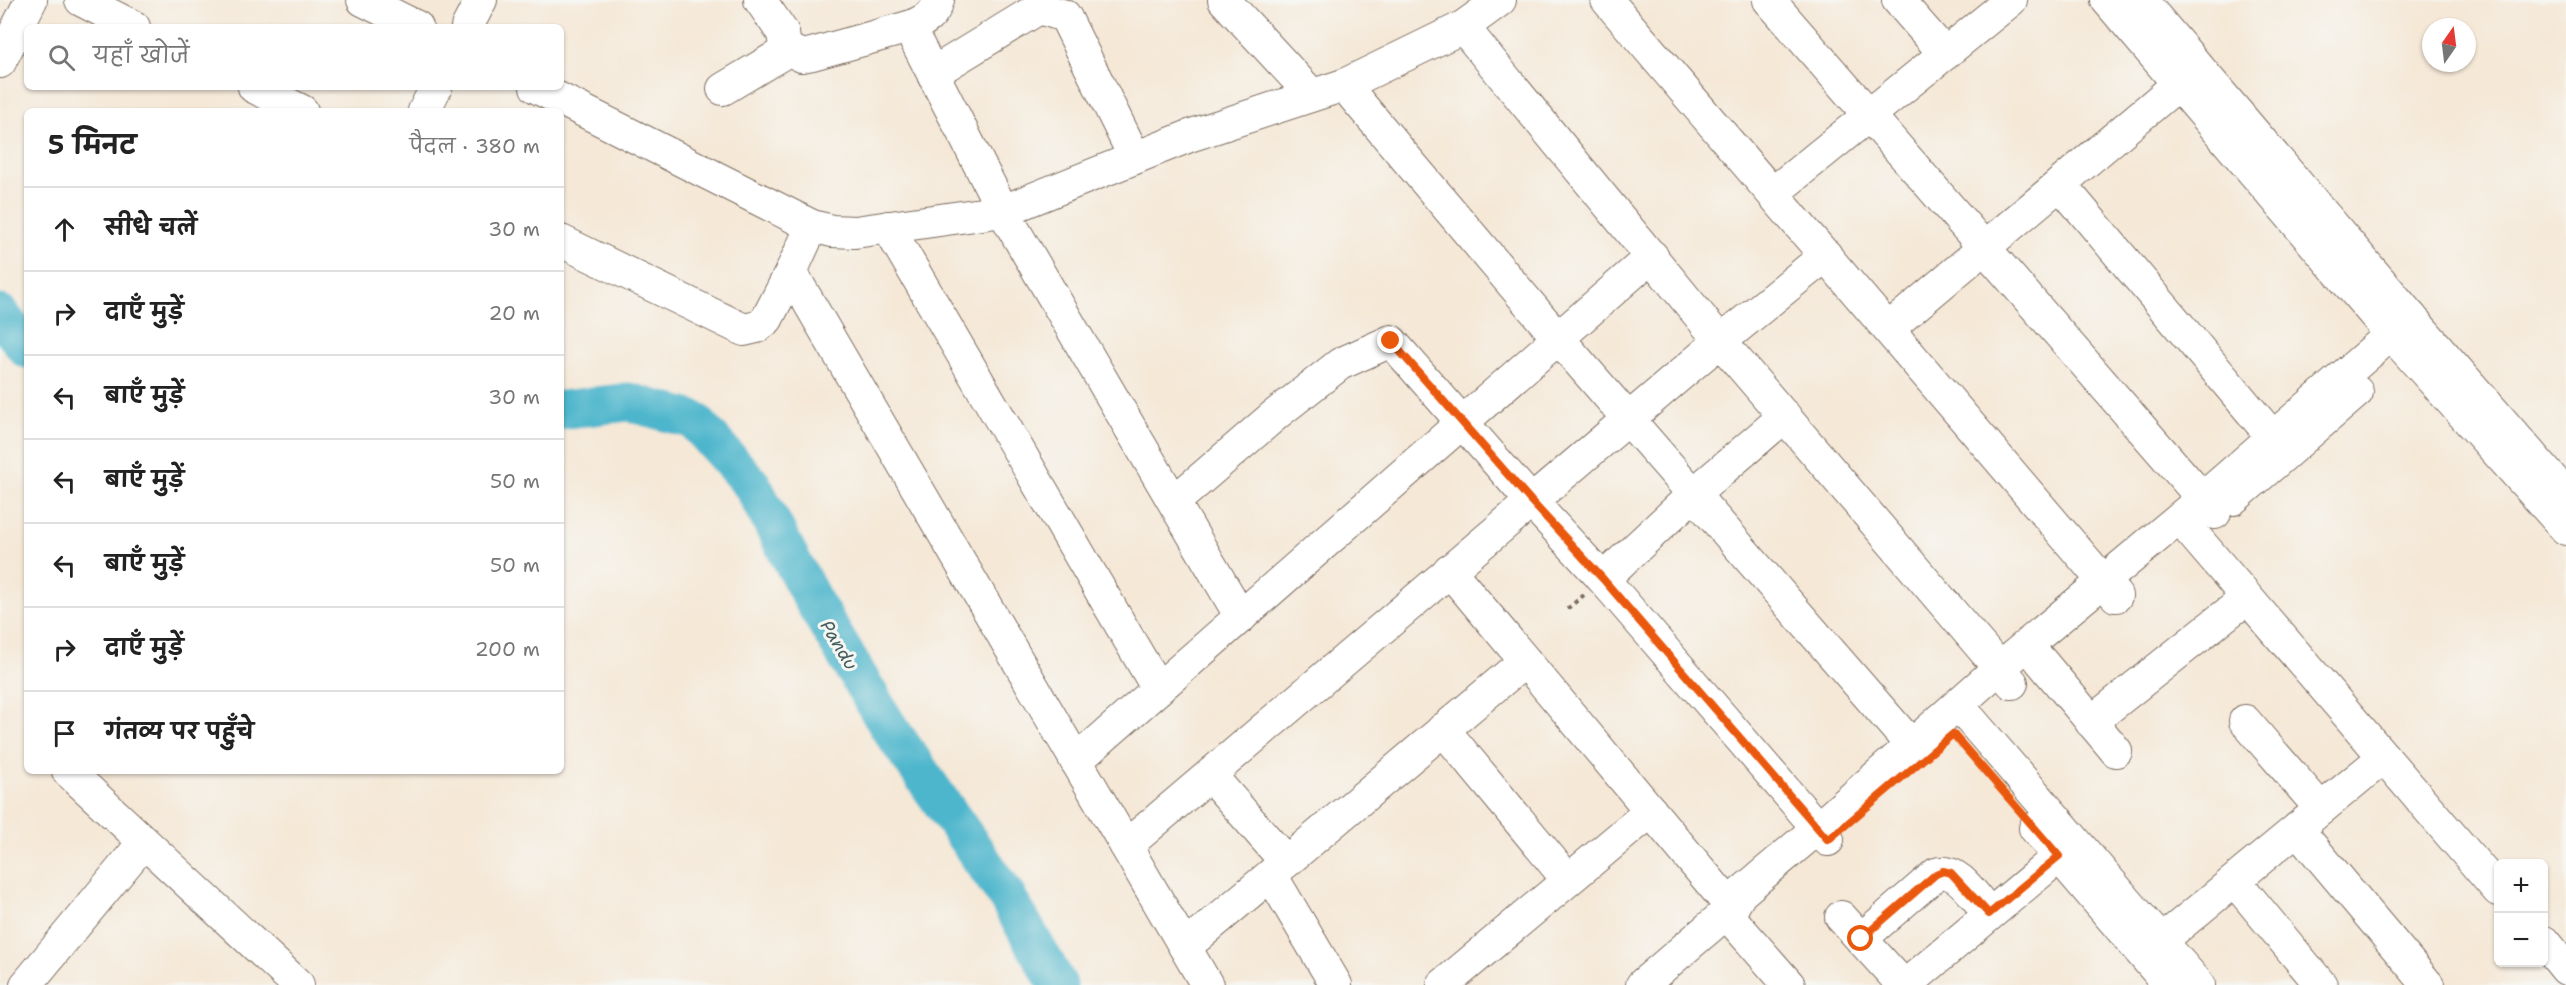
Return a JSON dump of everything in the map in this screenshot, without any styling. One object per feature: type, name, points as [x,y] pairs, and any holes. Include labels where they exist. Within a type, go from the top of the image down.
[{"type":"street","points":[[0,63],[31,0]]},
{"type":"street","points":[[81,0],[128,24]]},
{"type":"street","points":[[363,0],[411,24]]},
{"type":"street","points":[[468,24],[480,0]]},
{"type":"street","points":[[723,89],[780,55],[785,48],[783,33],[760,0]]},
{"type":"street","points":[[785,48],[802,56],[909,27],[924,21],[933,13],[938,0]]},
{"type":"street","points":[[1224,0],[1312,95]]},
{"type":"street","points":[[542,90],[812,226],[832,231],[855,232],[1003,211],[1192,135],[1344,85],[1462,27],[1500,0]]},
{"type":"street","points":[[1607,0],[2110,588]]},
{"type":"street","points":[[1769,0],[2209,506]]},
{"type":"street","points":[[1898,0],[1945,54]]},
{"type":"street","points":[[1773,194],[2011,0]]},
{"type":"street","points":[[2107,0],[2189,76],[2521,463],[2566,530]]},
{"type":"street","points":[[2141,0],[2189,76]]},
{"type":"street","points":[[933,73],[1039,8],[1065,16],[1135,158]]},
{"type":"street","points":[[909,27],[1003,211],[1240,617]]},
{"type":"street","points":[[1462,27],[1652,256],[1713,347],[1785,416],[2005,676]]},
{"type":"street","points":[[1888,328],[2189,76]]},
{"type":"street","points":[[1344,85],[1565,345],[1912,746]]},
{"type":"street","points":[[426,108],[434,90]]},
{"type":"street","points":[[255,96],[293,108]]},
{"type":"street","points":[[2060,184],[2279,445]]},
{"type":"street","points":[[564,242],[744,330],[758,327],[767,319],[812,226]]},
{"type":"street","points":[[888,227],[1158,689]]},
{"type":"street","points":[[1126,846],[1713,347],[1826,255]]},
{"type":"street","points":[[1076,760],[1462,423],[1565,345],[1652,256]]},
{"type":"street","points":[[791,272],[1207,985]]},
{"type":"street","points":[[1823,834],[1959,723],[2005,676],[2209,506],[2408,334]]},
{"type":"street","points":[[1174,501],[1275,415],[1340,364],[1391,341],[1462,423],[1538,495],[1603,579],[1823,834]]},
{"type":"street","points":[[1603,579],[1690,487],[1785,416]]},
{"type":"street","points":[[2521,463],[2566,495]]},
{"type":"street","points":[[2005,676],[2040,660],[2110,588],[2191,532],[2209,506]]},
{"type":"street","points":[[2191,532],[2494,884]]},
{"type":"street","points":[[1449,570],[1651,811],[1789,985]]},
{"type":"street","points":[[2091,722],[2247,598]]},
{"type":"street","points":[[2040,660],[2116,751]]},
{"type":"street","points":[[1185,947],[1525,661]]},
{"type":"street","points":[[2245,722],[2321,809]]},
{"type":"street","points":[[1660,980],[1729,911],[1747,905],[1912,746],[1959,723]]},
{"type":"street","points":[[1959,723],[2067,849],[2169,985]]},
{"type":"street","points":[[1443,729],[1568,880]]},
{"type":"street","points":[[2161,941],[2384,757]]},
{"type":"street","points":[[71,774],[298,985]]},
{"type":"street","points":[[1210,775],[1278,868],[1336,985]]},
{"type":"street","points":[[1443,985],[1651,811]]},
{"type":"street","points":[[2297,829],[2428,985]]},
{"type":"street","points":[[26,985],[144,842]]},
{"type":"street","points":[[1989,914],[1959,879],[1943,871],[1851,928],[1904,985],[2067,849]]},
{"type":"street","points":[[2067,849],[2161,941],[2199,985]]},
{"type":"street","points":[[2235,881],[2321,985]]},
{"type":"street","points":[[2548,947],[2566,969]]},
{"type":"waterway","name":"Pandu","points":[[0,314],[24,345]]},
{"type":"waterway","name":"Pandu","points":[[564,410],[629,402],[694,420],[752,485],[812,599],[888,726],[1004,892],[1058,985]]},
{"type":"route","points":[[1391,341],[1531,501],[1603,579],[1828,840],[1953,734],[2059,856],[1989,914],[1959,879],[1943,871],[1936,874],[1861,939]]}]
